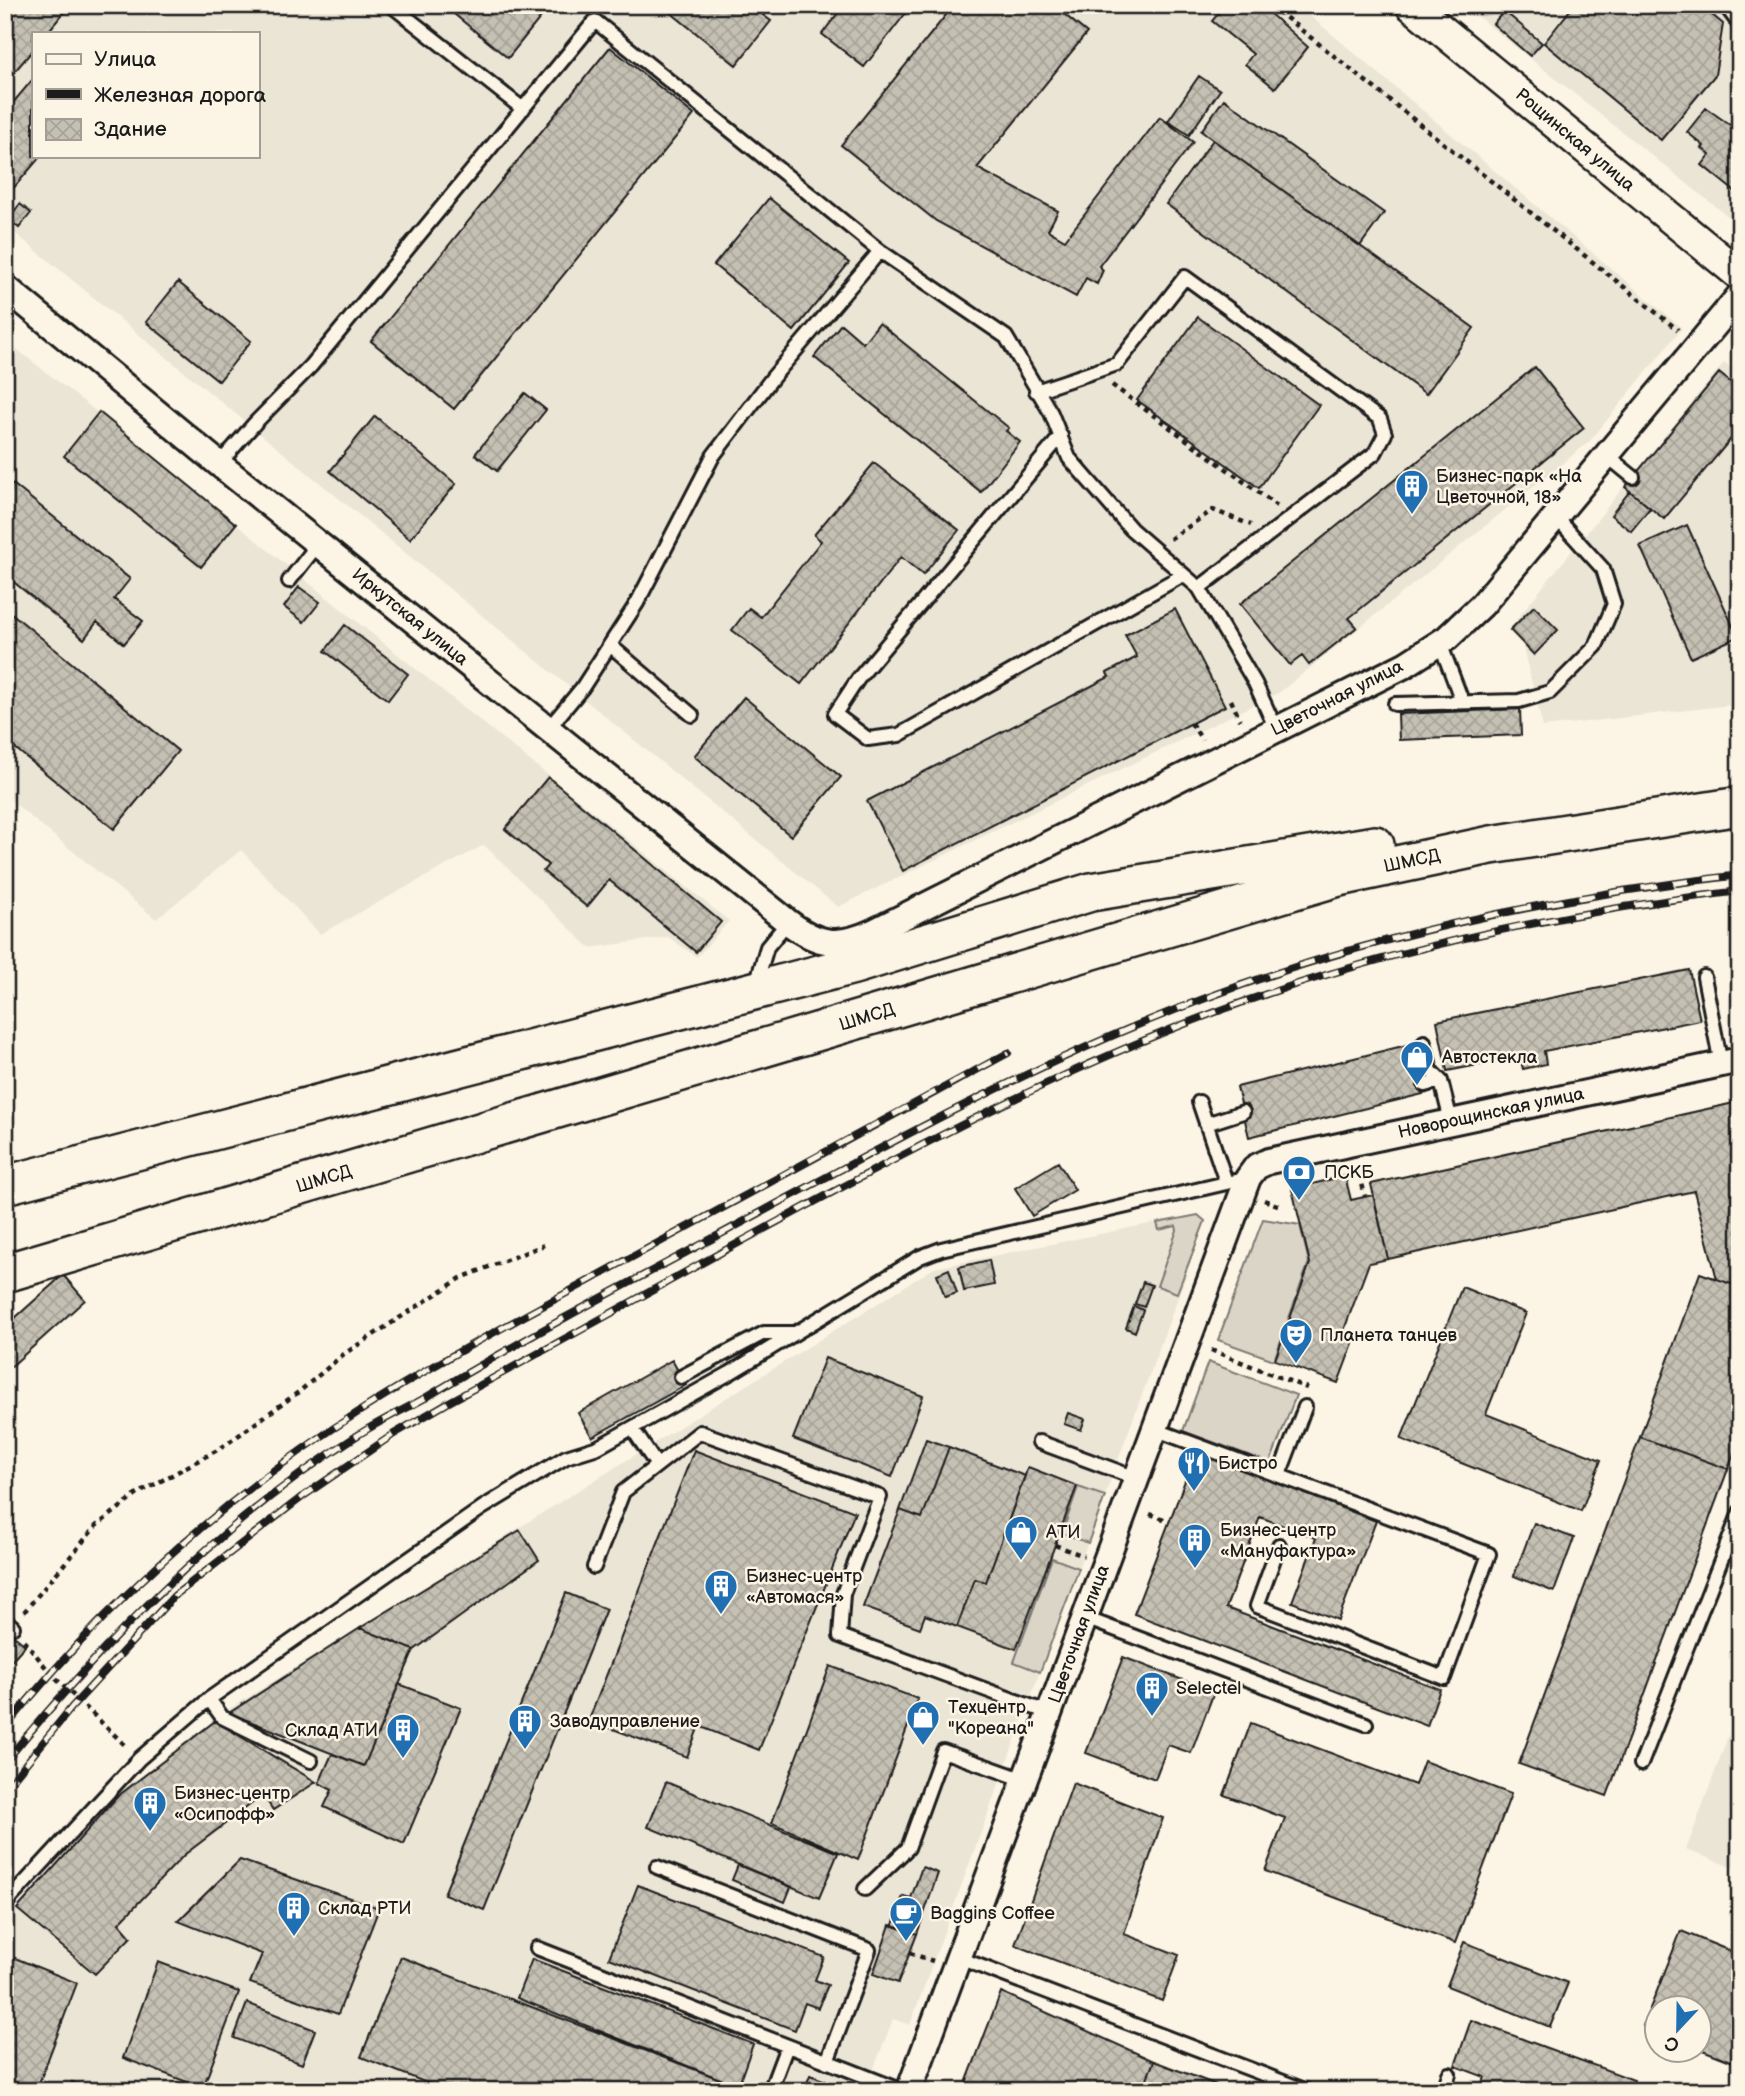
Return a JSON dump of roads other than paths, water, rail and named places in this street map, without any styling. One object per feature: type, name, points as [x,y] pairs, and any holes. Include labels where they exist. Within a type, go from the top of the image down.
[{"type":"main road","name":"ШМСД","points":[[5,1185],[854,965],[1091,892],[1445,834],[1740,790]]},
{"type":"main road","name":"ШМСД","points":[[5,1273],[1335,878],[1491,845],[1740,806]]},
{"type":"street","name":"Рощинская улица","points":[[1411,5],[1740,275]]},
{"type":"street","name":"Иркутская улица","points":[[5,287],[219,464],[788,922],[802,933],[819,940]]},
{"type":"street","name":"Цветочная улица","points":[[819,940],[842,943],[873,932],[1405,665],[1440,643],[1482,605],[1740,295]]},
{"type":"street","name":"Новорощинская улица","points":[[1237,1180],[1269,1161],[1730,1062]]},
{"type":"street","name":"Цветочная улица","points":[[909,2091],[948,1961],[1025,1780],[1085,1618],[1154,1429],[1237,1180]]},
{"type":"lane","points":[[391,5],[523,109]]},
{"type":"lane","points":[[1726,5],[1740,25]]},
{"type":"lane","points":[[219,464],[254,423],[311,366],[595,21],[880,251],[1006,337],[1051,413],[1069,458],[1131,529],[1199,588],[1255,682],[1276,729]]},
{"type":"lane","points":[[548,729],[582,688],[637,603],[713,456],[773,377],[880,251]]},
{"type":"lane","points":[[1036,391],[1117,364],[1185,277],[1380,419],[1385,434],[1375,453],[1199,588]]},
{"type":"lane","points":[[1061,436],[858,679],[835,714],[867,739],[899,735],[1183,575]]},
{"type":"lane","points":[[1606,454],[1633,477]]},
{"type":"lane","points":[[1395,704],[1519,701],[1550,692],[1596,646],[1614,604],[1603,569],[1555,516]]},
{"type":"lane","points":[[289,581],[318,544]]},
{"type":"lane","points":[[1440,643],[1462,701]]},
{"type":"lane","points":[[611,646],[692,715]]},
{"type":"lane","points":[[759,974],[767,947],[788,922]]},
{"type":"lane","points":[[1704,977],[1730,1062]]},
{"type":"lane","points":[[1424,1042],[1431,1071],[1441,1081],[1451,1121]]},
{"type":"lane","points":[[1425,1085],[1441,1081]]},
{"type":"lane","points":[[5,1904],[139,1759],[209,1699],[482,1508],[566,1457],[598,1447],[730,1373],[900,1268],[941,1249],[1237,1180],[1206,1124],[1199,1102]]},
{"type":"lane","points":[[1206,1124],[1243,1112]]},
{"type":"lane","points":[[681,1377],[764,1333],[796,1333]]},
{"type":"lane","points":[[1279,1475],[1306,1407]]},
{"type":"lane","points":[[632,1428],[656,1464]]},
{"type":"lane","points":[[1154,1429],[1489,1554],[1444,1678],[1257,1606],[1279,1545]]},
{"type":"lane","points":[[594,1567],[623,1492],[699,1432],[880,1497],[843,1594],[840,1636],[1049,1713]]},
{"type":"lane","points":[[1039,1442],[1136,1478]]},
{"type":"lane","points":[[1641,1764],[1740,1513]]},
{"type":"lane","points":[[1085,1618],[1366,1724]]},
{"type":"lane","points":[[209,1699],[222,1717],[311,1761]]},
{"type":"lane","points":[[865,1889],[908,1847],[943,1751],[1025,1780]]},
{"type":"lane","points":[[656,1867],[869,1950],[827,2062]]},
{"type":"lane","points":[[537,1948],[903,2091]]},
{"type":"lane","points":[[948,1961],[1307,2091]]},
{"type":"lane","points":[[770,2091],[787,2046]]},
{"type":"lane","points":[[1444,2091],[1449,2074]]},
{"type":"railway","points":[[5,1762],[83,1671],[167,1586],[212,1545],[305,1471],[372,1426],[528,1338],[951,1112],[1077,1051],[1141,1024],[1206,998],[1336,954],[1536,906],[1740,875]]},
{"type":"railway","points":[[5,1789],[72,1707],[174,1596],[302,1497],[394,1434],[449,1402],[894,1160],[1029,1092],[1166,1031],[1342,970],[1407,952],[1539,922],[1740,891]]},
{"type":"railway","points":[[5,1728],[84,1638],[169,1555],[215,1516],[310,1444],[452,1356],[1008,1053]]},
{"type":"place","name":"Бизнес-парк «На Цветочной, 18»","points":[[1412,516]]},
{"type":"place","name":"Автостекла","points":[[1417,1087]]},
{"type":"place","name":"ПСКБ","points":[[1299,1202]]},
{"type":"place","name":"Планета танцев","points":[[1296,1365]]},
{"type":"place","name":"Бистро","points":[[1194,1493]]},
{"type":"place","name":"АТИ","points":[[1021,1562]]},
{"type":"place","name":"Бизнес-центр «Мануфактура»","points":[[1195,1570]]},
{"type":"place","name":"Бизнес-центр «Автомася»","points":[[721,1616]]},
{"type":"place","name":"Selectel","points":[[1152,1718]]},
{"type":"place","name":"Техцентр \"Кореана\"","points":[[923,1747]]},
{"type":"place","name":"Заводуправление","points":[[525,1751]]},
{"type":"place","name":"Склад АТИ","points":[[403,1760]]},
{"type":"place","name":"Бизнес-центр «Осипофф»","points":[[150,1833]]},
{"type":"place","name":"Склад РТИ","points":[[294,1938]]},
{"type":"place","name":"Baggins Coffee","points":[[906,1943]]}]
